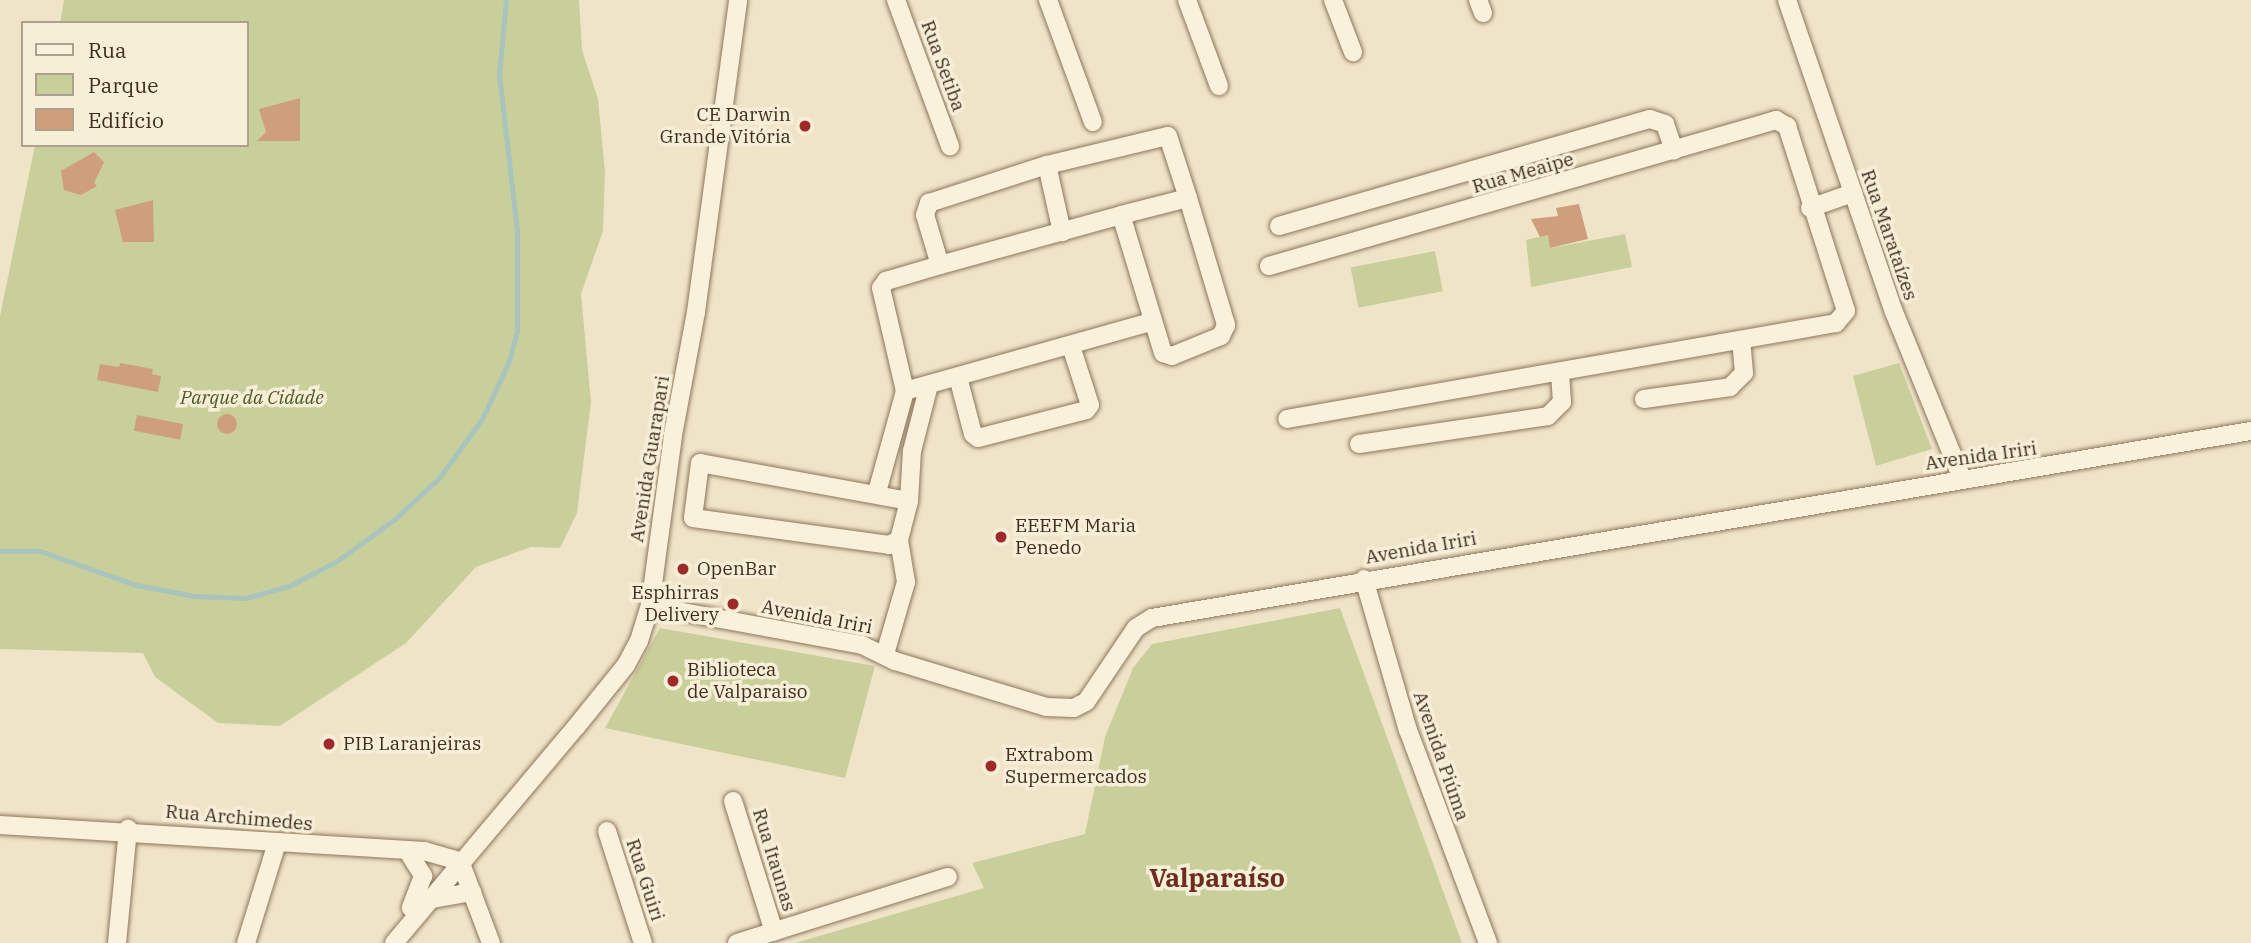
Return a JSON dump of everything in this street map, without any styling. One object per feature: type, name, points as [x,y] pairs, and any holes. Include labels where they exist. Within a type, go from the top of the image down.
[{"type":"street","name":"Avenida Guarapari","points":[[409,922],[626,665],[650,606],[661,513],[696,312],[738,0]]},
{"type":"street","name":"Rua Setiba","points":[[896,0],[950,146]]},
{"type":"street","points":[[1048,0],[1093,122]]},
{"type":"street","points":[[1187,0],[1219,86]]},
{"type":"street","points":[[1334,0],[1353,52]]},
{"type":"street","name":"Rua Marataízes","points":[[1787,0],[1894,312],[1962,479]]},
{"type":"street","points":[[1279,226],[1650,119],[1665,124],[1674,150]]},
{"type":"street","name":"Rua Meaipe","points":[[1269,266],[1776,120],[1787,127],[1810,208]]},
{"type":"street","points":[[940,265],[925,215],[929,203],[1046,165],[1168,136],[1225,332],[1167,356],[1151,323],[1121,215]]},
{"type":"street","points":[[1046,165],[1062,232]]},
{"type":"street","points":[[1287,419],[1741,341],[1844,318],[1846,311],[1810,208],[1853,193]]},
{"type":"street","points":[[877,492],[905,391],[882,284],[940,265],[1188,198]]},
{"type":"street","points":[[905,391],[1151,323]]},
{"type":"street","points":[[1644,399],[1730,387],[1744,373],[1741,341]]},
{"type":"street","points":[[958,377],[973,434],[978,438],[1086,410],[1090,405],[1071,346]]},
{"type":"street","points":[[1359,444],[1548,416],[1562,401],[1560,373]]},
{"type":"street","points":[[885,654],[906,582],[900,540],[909,501],[912,450],[929,385]]},
{"type":"street","name":"Avenida Iriri","points":[[650,606],[862,645],[939,674],[1046,707],[1074,708],[1086,702],[1136,628],[1152,618],[1364,579],[1962,479],[2065,466],[2251,431]]},
{"type":"street","points":[[670,460],[877,492],[909,501]]},
{"type":"street","points":[[693,518],[699,463]]},
{"type":"street","points":[[661,513],[889,545],[900,540]]},
{"type":"street","name":"Avenida Piúma","points":[[1364,579],[1408,730],[1488,943]]},
{"type":"street","name":"Rua Itaunas","points":[[733,801],[774,932]]},
{"type":"street","name":"Rua Archimedes","points":[[0,825],[128,829],[276,843],[407,850],[460,861]]},
{"type":"street","points":[[117,943],[128,829]]},
{"type":"street","name":"Rua Guiri","points":[[607,831],[643,943]]},
{"type":"street","points":[[246,943],[276,843]]},
{"type":"street","points":[[394,943],[409,922],[424,883],[407,850]]},
{"type":"street","points":[[460,861],[491,943]]},
{"type":"street","points":[[737,943],[948,877]]},
{"type":"street","points":[[428,900],[472,892]]},
{"type":"green space","name":"Parque da Cidade","points":[[64,0],[579,0],[582,50],[598,99],[605,172],[603,231],[581,294],[591,402],[577,513],[560,548],[531,547],[476,567],[406,643],[280,726],[218,723],[155,677],[143,653],[0,649],[0,316],[35,147],[248,147],[248,21],[60,21]]},
{"type":"green space","points":[[1625,234],[1632,267],[1531,287],[1526,240],[1548,235],[1551,248]]},
{"type":"green space","points":[[1435,251],[1443,291],[1358,308],[1351,267]]},
{"type":"green space","points":[[1899,363],[1932,449],[1876,466],[1853,376]]},
{"type":"green space","points":[[1340,608],[1462,943],[795,943],[984,888],[972,863],[1085,834],[1105,737],[1133,668],[1152,644]]},
{"type":"green space","points":[[660,628],[875,666],[845,778],[605,728]]},
{"type":"building","points":[[300,98],[300,141],[257,141],[266,132],[259,109]]},
{"type":"building","points":[[94,152],[104,162],[94,183],[97,186],[81,195],[64,190],[61,171]]},
{"type":"building","points":[[153,200],[154,242],[123,242],[115,210]]},
{"type":"building","points":[[1579,204],[1588,239],[1550,248],[1548,235],[1540,237],[1531,219],[1558,216],[1556,208]]},
{"type":"building","points":[[120,363],[153,369],[152,374],[161,376],[158,392],[97,380],[100,364],[119,367]]},
{"type":"building","points":[[227,414],[234,417],[237,424],[234,431],[227,434],[220,431],[217,424],[220,417]]},
{"type":"building","points":[[137,415],[183,424],[180,440],[134,431]]},
{"type":"waterway","points":[[0,551],[40,551],[136,585],[194,596],[246,598],[289,586],[337,561],[395,519],[439,478],[482,419],[509,361],[517,331],[517,230],[499,75],[506,0]]},
{"type":"place","name":"CE Darwin Grande Vitória","points":[[805,126]]},
{"type":"place","name":"EEEFM Maria Penedo","points":[[1001,537]]},
{"type":"place","name":"OpenBar","points":[[683,569]]},
{"type":"place","name":"Esphirras Delivery","points":[[733,604]]},
{"type":"place","name":"Biblioteca de Valparaiso","points":[[673,681]]},
{"type":"place","name":"PIB Laranjeiras","points":[[329,744]]},
{"type":"place","name":"Extrabom Supermercados","points":[[991,766]]},
{"type":"district","name":"Valparaíso","points":[[1217,878]]}]
